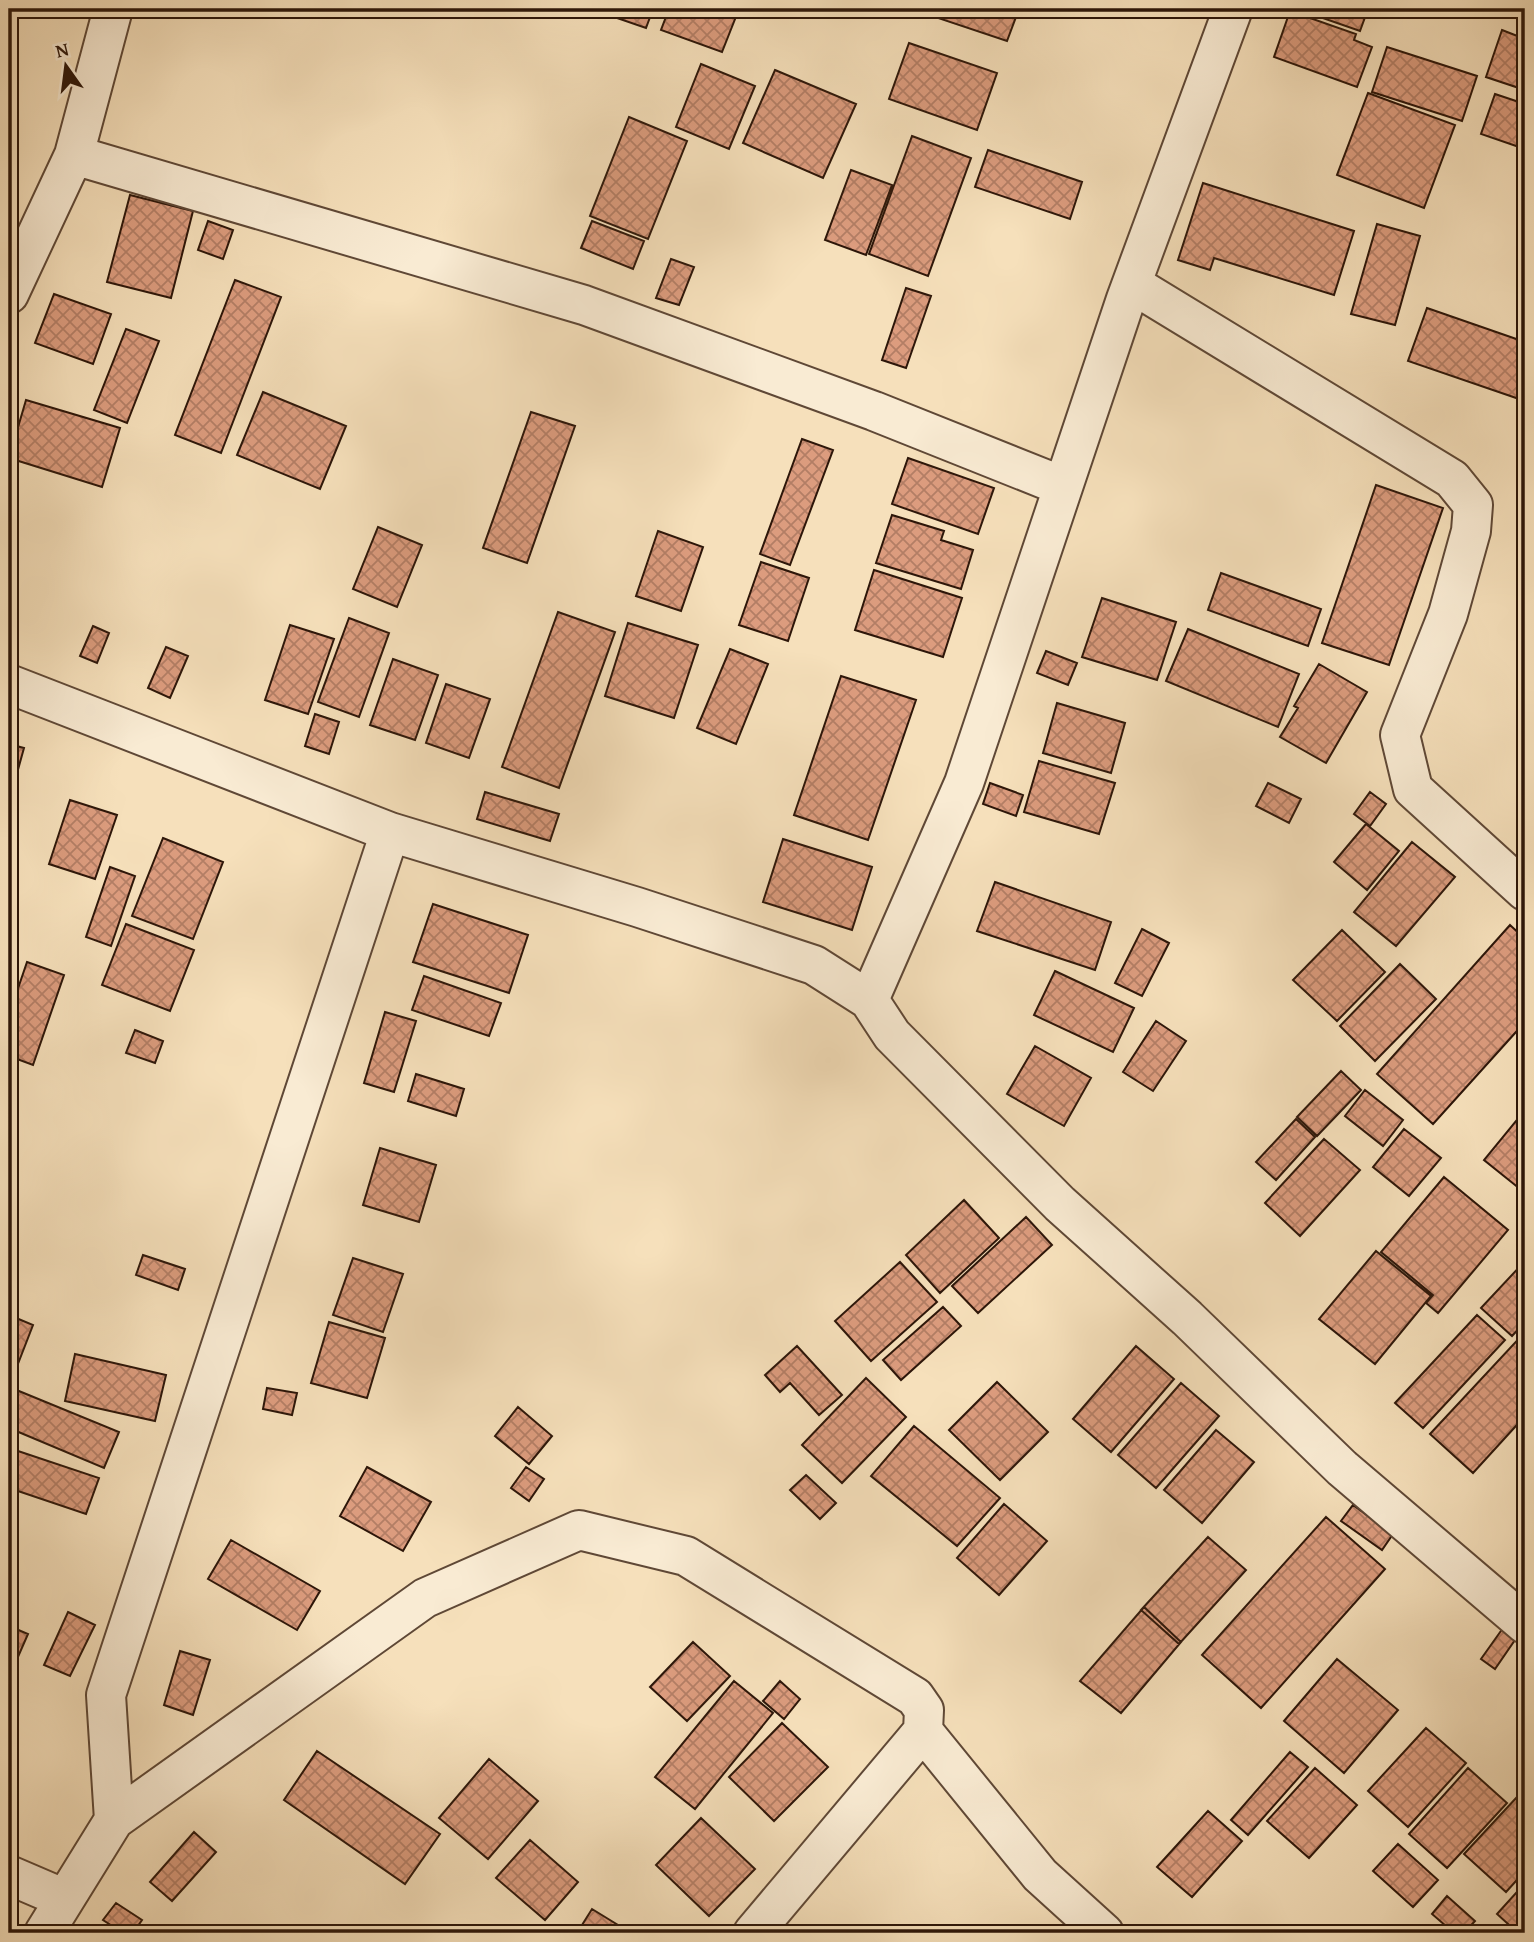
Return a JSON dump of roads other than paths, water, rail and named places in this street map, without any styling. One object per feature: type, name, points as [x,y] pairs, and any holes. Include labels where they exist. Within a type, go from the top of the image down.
[{"type":"street","points":[[9,294],[74,155],[113,9]]},
{"type":"street","points":[[869,1000],[964,783],[1132,284],[1233,9]]},
{"type":"street","points":[[74,155],[584,305],[874,411],[1062,486]]},
{"type":"street","points":[[1132,284],[1452,479],[1473,505],[1471,531],[1448,614],[1399,735],[1413,789],[1525,891]]},
{"type":"street","points":[[9,684],[390,832],[637,907],[814,965],[869,1000],[892,1035],[1060,1204],[1187,1318],[1342,1468],[1525,1624]]},
{"type":"street","points":[[114,1820],[106,1695],[390,832]]},
{"type":"street","points":[[44,1933],[114,1820],[425,1598],[579,1530],[686,1556],[915,1698],[924,1710],[923,1731],[752,1933]]},
{"type":"street","points":[[923,1731],[1040,1875],[1104,1933]]},
{"type":"street","points":[[9,1875],[65,1899]]}]
